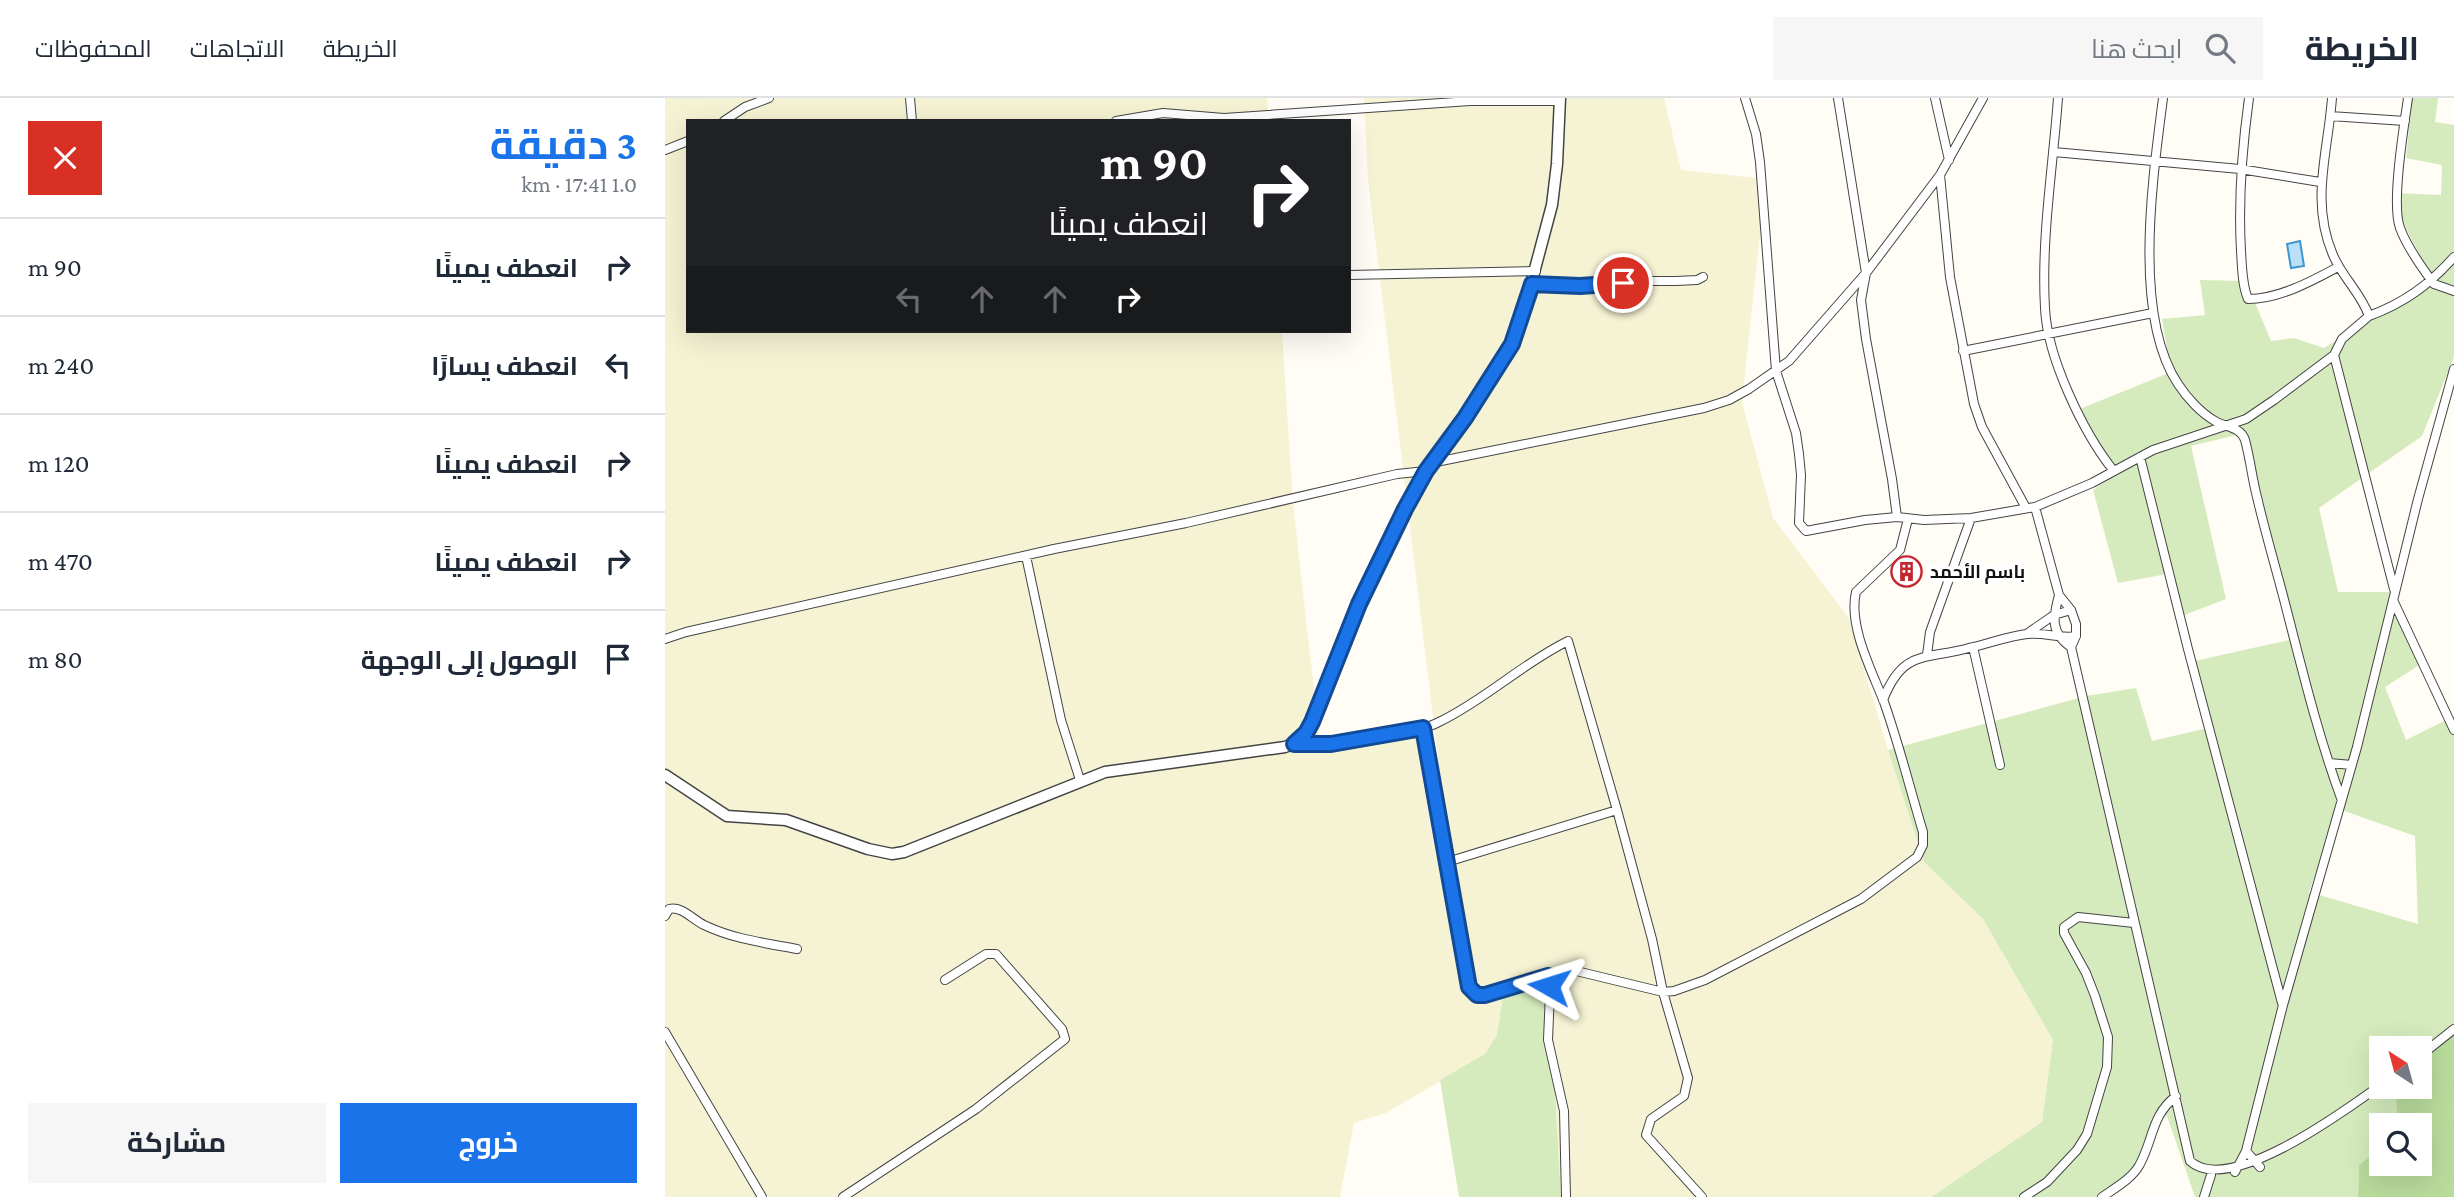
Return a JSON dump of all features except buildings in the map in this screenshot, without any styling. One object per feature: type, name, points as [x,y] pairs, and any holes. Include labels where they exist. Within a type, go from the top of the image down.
[{"type":"street","points":[[727,119],[745,107],[769,98]]},
{"type":"street","points":[[910,98],[912,119]]},
{"type":"street","points":[[1745,98],[1756,134],[1763,187],[1776,371],[1796,433],[1801,475],[1799,523],[1803,530],[1816,531],[1865,520],[1897,517],[1971,518],[2030,507],[2092,483],[2113,470],[2180,440],[2246,419],[2334,355],[2343,339],[2369,316],[2395,306],[2432,282],[2454,257]]},
{"type":"street","points":[[1838,98],[1865,273],[1861,300],[1866,339],[1897,517]]},
{"type":"street","points":[[1935,98],[1949,160]]},
{"type":"street","points":[[665,639],[686,632],[1026,556],[1704,408],[1729,400],[1789,361],[1865,273],[1940,175],[1983,98]]},
{"type":"street","points":[[2058,98],[2045,246],[2045,310],[2055,355],[2084,425],[2113,470]]},
{"type":"street","points":[[2163,98],[2150,234],[2153,313],[2163,355],[2169,370],[2191,401],[2212,420],[2235,429],[2244,436],[2262,517],[2312,708],[2342,799]]},
{"type":"street","points":[[2249,98],[2240,169],[2239,217],[2248,299],[2309,282],[2338,267]]},
{"type":"street","points":[[2332,98],[2320,182],[2324,230],[2338,267],[2365,304],[2369,316]]},
{"type":"street","points":[[2408,98],[2399,175],[2400,229],[2432,282],[2437,287],[2454,291]]},
{"type":"street","points":[[1128,119],[1163,113],[1195,118],[1224,118],[1470,101],[1560,99],[1552,205],[1536,271],[1512,344],[1486,387],[1428,467],[1364,593],[1312,722],[1306,733],[1294,744]]},
{"type":"street","points":[[2330,117],[2405,121]]},
{"type":"street","points":[[665,150],[686,142]]},
{"type":"street","points":[[2054,152],[2240,169],[2320,182]]},
{"type":"street","points":[[1940,175],[1950,277],[1974,404],[1982,427],[2030,507],[2059,596],[2071,610],[2076,624],[2076,636],[2071,647],[2190,1161],[2202,1173],[2211,1175],[2260,1167],[2283,1155],[2369,1093]]},
{"type":"street","points":[[1351,275],[1536,271]]},
{"type":"street","points":[[1532,284],[1580,286],[1697,280],[1703,277]]},
{"type":"street","points":[[1963,351],[2153,313]]},
{"type":"street","points":[[2334,355],[2394,596],[2454,730]]},
{"type":"street","points":[[2235,1172],[2246,1151],[2283,1006],[2352,765],[2454,369]]},
{"type":"street","points":[[2140,457],[2283,1006]]},
{"type":"street","points":[[1927,655],[1930,632],[1971,518]]},
{"type":"street","points":[[1423,728],[1466,979],[1473,993],[1485,995],[1568,970],[1663,992],[1675,991],[1705,980],[1861,899],[1917,856],[1923,845],[1923,832],[1883,700],[1864,651],[1855,611],[1859,586],[1900,550],[1908,519]]},
{"type":"street","points":[[1026,556],[1061,720],[1080,780]]},
{"type":"street","points":[[2059,596],[2054,615],[2057,636],[2071,647]]},
{"type":"street","points":[[2028,634],[2054,615],[2071,610]]},
{"type":"street","points":[[1883,700],[1894,677],[1902,668],[1927,655],[2028,634],[2076,636]]},
{"type":"street","points":[[665,775],[727,816],[786,820],[868,849],[892,854],[904,852],[1105,772],[1294,744],[1331,744],[1423,728],[1443,721],[1514,673],[1568,641],[1617,810],[1652,939],[1663,992],[1688,1077],[1684,1096],[1651,1119],[1646,1135],[1702,1197]]},
{"type":"street","points":[[1973,647],[2000,765]]},
{"type":"street","points":[[2329,763],[2352,765]]},
{"type":"street","points":[[1447,862],[1617,810]]},
{"type":"street","points":[[665,916],[669,909],[679,908],[707,926],[732,935],[797,948]]},
{"type":"street","points":[[2024,1197],[2047,1182],[2077,1150],[2087,1134],[2107,1067],[2108,1037],[2086,973],[2064,933],[2064,927],[2078,917],[2134,923]]},
{"type":"street","points":[[843,1197],[976,1109],[1065,1039],[1062,1029],[996,954],[986,954],[945,980]]},
{"type":"street","points":[[1548,976],[1548,1040],[1564,1111],[1566,1197]]},
{"type":"street","points":[[2433,1046],[2454,1029]]},
{"type":"street","points":[[665,1032],[762,1197]]},
{"type":"street","points":[[2102,1197],[2132,1175],[2140,1164],[2153,1125],[2176,1096]]},
{"type":"street","points":[[2246,1151],[2260,1167]]},
{"type":"street","points":[[2204,1197],[2211,1175]]},
{"type":"shaded area","points":[[665,98],[1267,98],[1268,119],[686,119],[686,333],[1282,333],[1293,503],[1320,743],[1431,726],[1461,949],[1368,180],[1364,98],[1664,98],[1681,170],[1766,179],[1742,402],[1773,518],[1849,618],[1924,862],[1983,919],[2053,1040],[2042,1122],[1931,1197],[1561,1197],[1548,971],[1504,989],[1497,1035],[1485,1055],[1386,1113],[1354,1123],[1340,1197],[665,1197]]},
{"type":"green space","points":[[2412,98],[2438,98],[2435,122],[2454,125],[2454,357],[2422,436],[2319,508],[2338,592],[2390,592],[2421,664],[2385,687],[2406,740],[2448,719],[2454,732],[2454,1030],[2433,1050],[2433,1036],[2369,1036],[2369,1099],[2397,1099],[2398,1113],[2369,1113],[2369,1157],[2359,1165],[2358,1197],[2195,1197],[2166,1113],[2148,1140],[2140,1165],[2107,1197],[1931,1197],[2042,1122],[2053,1040],[1983,919],[1924,862],[1888,750],[2086,696],[2136,688],[2152,741],[2208,728],[2190,662],[2289,640],[2245,433],[2191,446],[2226,599],[2179,617],[2167,574],[2118,583],[2093,490],[2116,474],[2080,409],[2171,372],[2162,319],[2205,315],[2200,280],[2246,281],[2271,341],[2294,338],[2324,348],[2432,279],[2403,223],[2396,193],[2441,195],[2442,165],[2406,158]],"holes":[[[2339,809],[2415,836],[2418,924],[2309,892]]]},
{"type":"green space","points":[[1548,970],[1561,1197],[1459,1197],[1440,1080],[1485,1054],[1497,1035],[1504,989]]},
{"type":"green space","points":[[2454,1030],[2454,1197],[2358,1197],[2359,1165],[2369,1157],[2369,1176],[2432,1176],[2432,1113],[2397,1113],[2396,1099],[2433,1099],[2433,1050]]},
{"type":"water","points":[[2300,241],[2304,266],[2291,268],[2287,244]]},
{"type":"place","name":"باسم الأحمد","points":[[1907,572]]},
{"type":"route","points":[[1549,986],[1548,976],[1485,995],[1477,995],[1469,987],[1423,728],[1331,744],[1294,744],[1302,738],[1312,722],[1359,604],[1405,509],[1426,471],[1486,387],[1512,344],[1532,284],[1580,286],[1623,283]]}]
